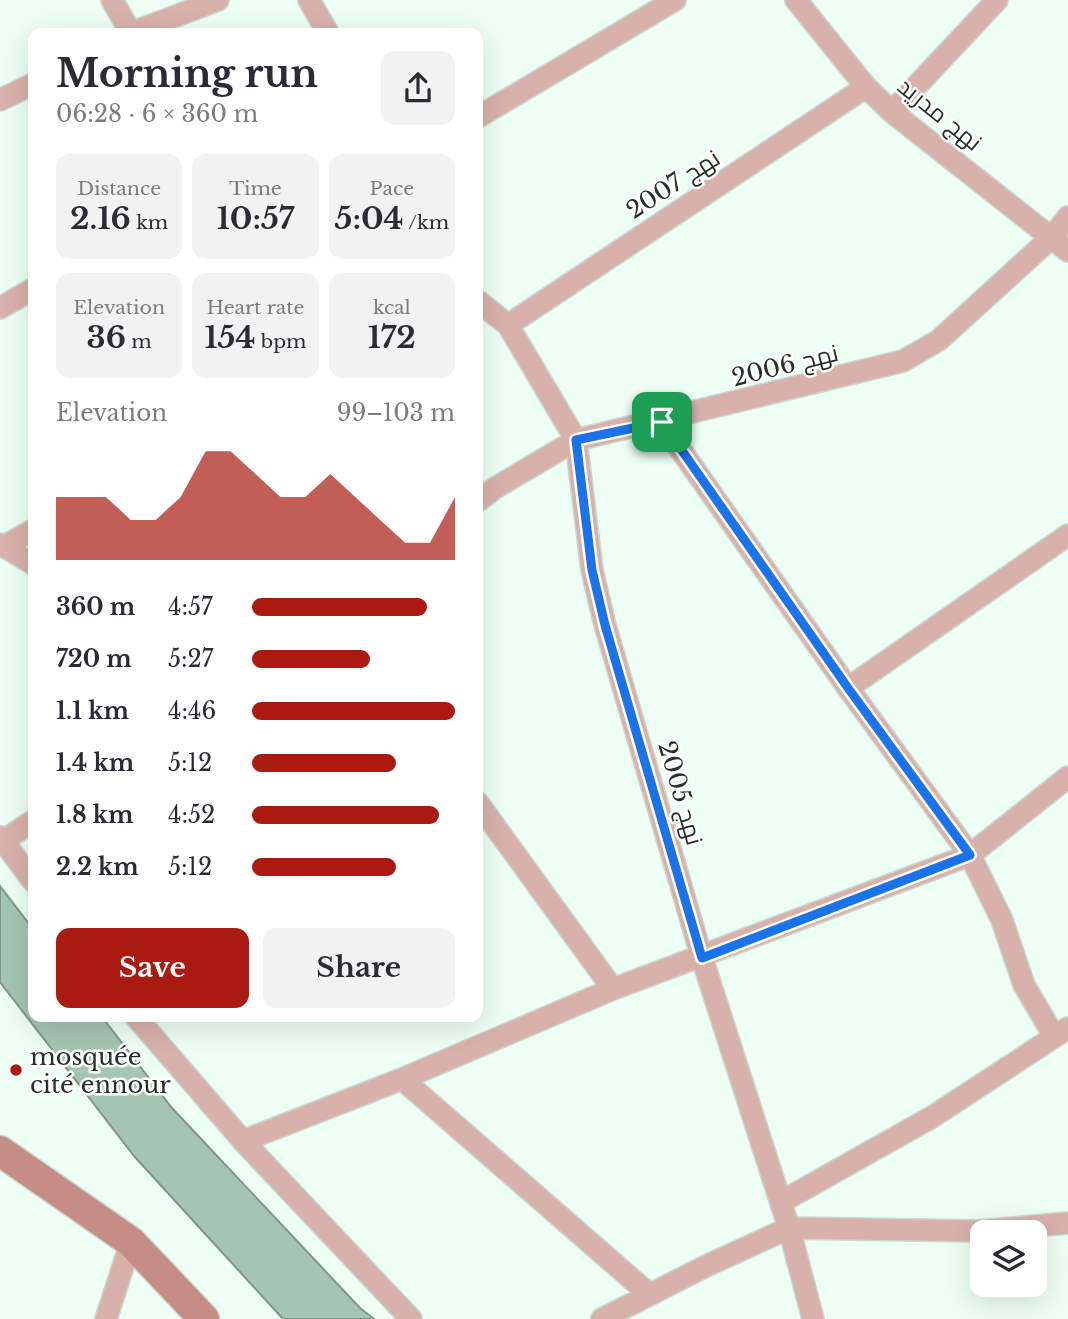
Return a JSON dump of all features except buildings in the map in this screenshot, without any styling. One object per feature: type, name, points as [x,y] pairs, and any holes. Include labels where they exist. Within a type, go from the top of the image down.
[{"type":"main road","points":[[0,1151],[131,1242],[204,1319]]},
{"type":"street","points":[[112,0],[128,28]]},
{"type":"street","points":[[144,28],[218,0]]},
{"type":"street","points":[[309,0],[325,28]]},
{"type":"street","points":[[483,114],[675,0]]},
{"type":"street","name":"نهج مدريد","points":[[796,0],[866,88],[1068,251]]},
{"type":"street","points":[[892,111],[997,0]]},
{"type":"street","points":[[0,100],[28,86]]},
{"type":"street","name":"نهج 2007","points":[[508,325],[866,88]]},
{"type":"street","name":"نهج 2006","points":[[483,497],[576,440],[662,422],[903,361],[939,340],[1052,237],[1068,217]]},
{"type":"street","points":[[0,308],[28,292]]},
{"type":"street","name":"نهج 2005","points":[[483,305],[508,325],[576,440],[592,570],[605,625],[702,958],[789,1228],[813,1319]]},
{"type":"street","points":[[662,422],[848,688],[970,855],[1002,920],[1024,985],[1061,1032],[932,1117],[781,1202]]},
{"type":"street","points":[[2,545],[28,532]]},
{"type":"street","points":[[848,688],[1068,535]]},
{"type":"street","points":[[2,545],[28,561]]},
{"type":"street","points":[[243,1141],[402,1079],[613,989],[702,958],[970,855],[1068,777]]},
{"type":"street","points":[[483,810],[613,989]]},
{"type":"street","points":[[28,824],[2,839],[28,874]]},
{"type":"street","points":[[140,1022],[243,1141],[411,1319]]},
{"type":"street","points":[[402,1079],[649,1294]]},
{"type":"street","points":[[602,1319],[789,1228],[979,1231],[1068,1223]]},
{"type":"street","points":[[106,1319],[131,1242]]},
{"type":"shaded area","points":[[0,886],[28,922],[28,1018],[0,982]]},
{"type":"shaded area","points":[[31,1022],[106,1022],[172,1108],[360,1308],[374,1319],[283,1319],[134,1156]]},
{"type":"place","name":"mosquée cité ennour","points":[[16,1070]]},
{"type":"route","points":[[662,422],[848,688],[970,855],[702,958],[605,625],[592,570],[576,440],[662,422]]}]
